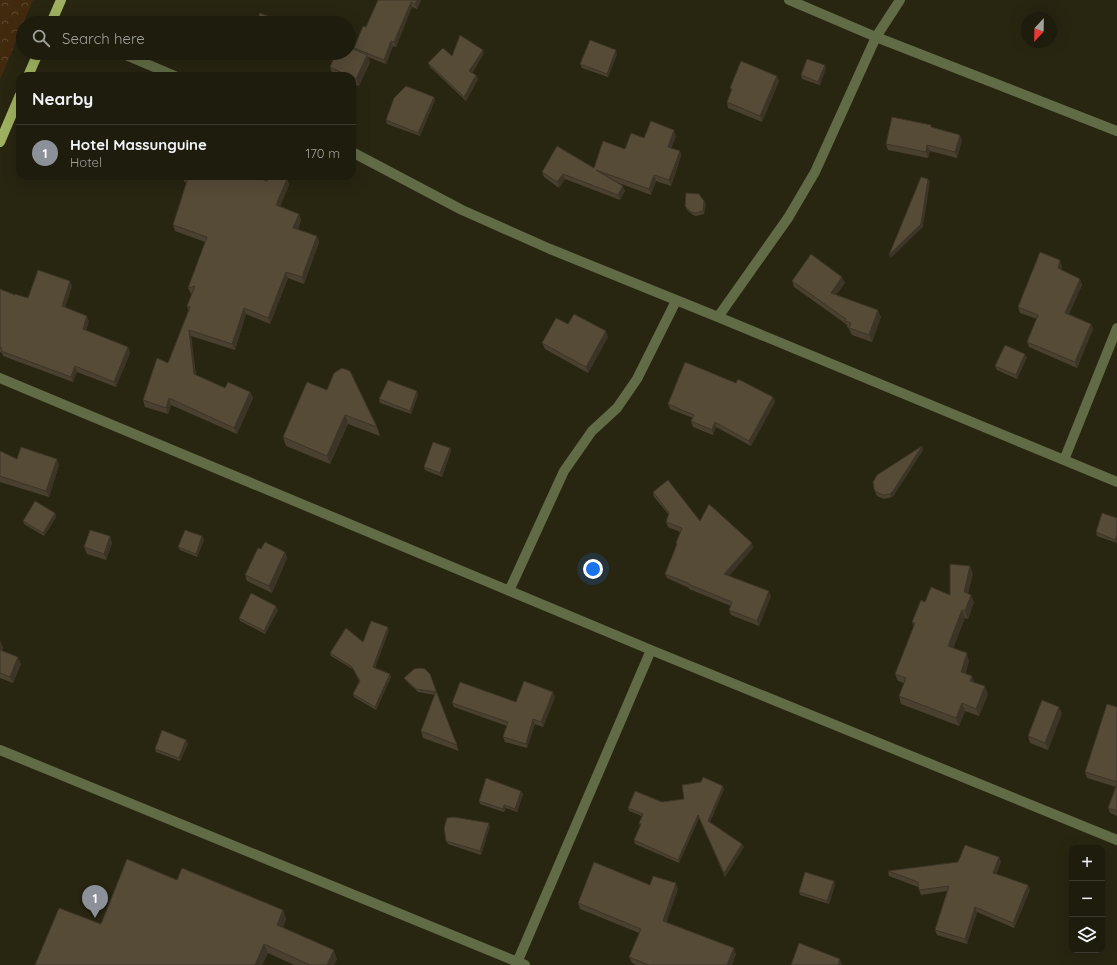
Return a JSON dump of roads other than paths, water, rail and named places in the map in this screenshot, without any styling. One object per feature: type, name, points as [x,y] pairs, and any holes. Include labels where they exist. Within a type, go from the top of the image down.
[{"type":"main road","points":[[54,16],[61,0]]},
{"type":"main road","points":[[30,72],[35,60]]},
{"type":"main road","points":[[0,142],[16,104]]},
{"type":"street","points":[[789,0],[876,36],[1117,130]]},
{"type":"street","points":[[718,317],[788,218],[815,172],[876,36],[900,0]]},
{"type":"street","points":[[137,60],[166,72]]},
{"type":"street","points":[[356,154],[462,210],[550,249],[1117,482]]},
{"type":"street","points":[[509,591],[564,471],[592,431],[617,408],[637,379],[676,301]]},
{"type":"street","points":[[1064,460],[1117,328]]},
{"type":"street","points":[[0,378],[651,650],[1117,840]]},
{"type":"street","points":[[0,750],[520,964],[651,650]]},
{"type":"place","name":"Hotel Massunguine","points":[[95,918]]}]
